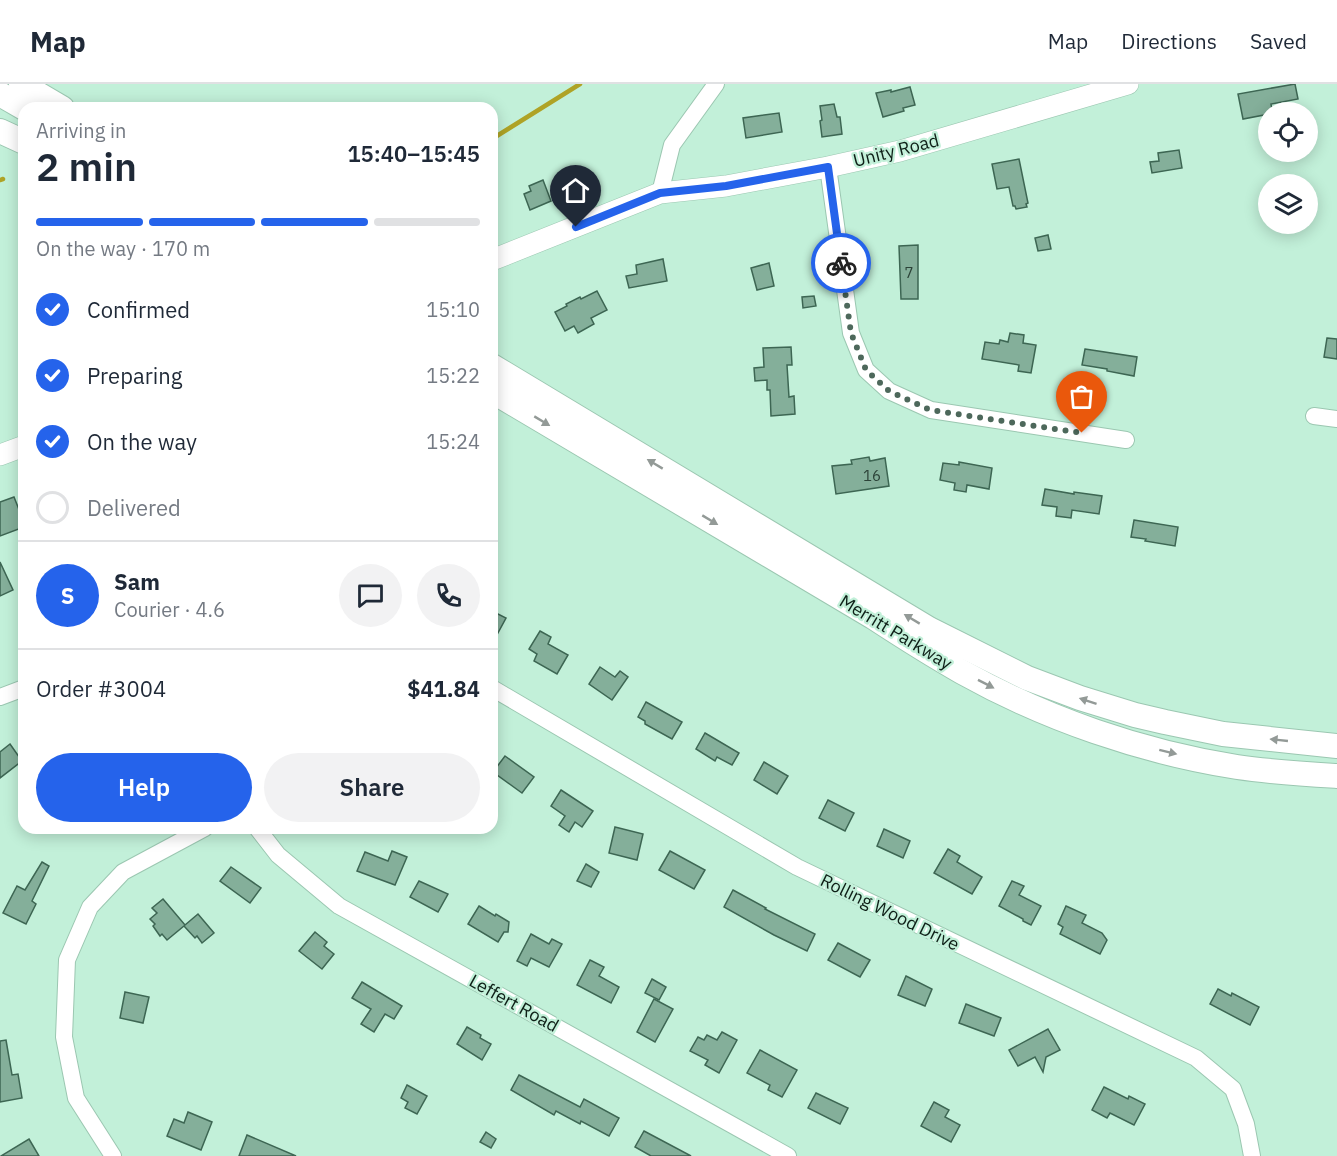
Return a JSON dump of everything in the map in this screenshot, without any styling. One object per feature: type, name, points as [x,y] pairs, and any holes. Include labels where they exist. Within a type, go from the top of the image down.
[{"type":"highway","points":[[21,84],[52,102]]},
{"type":"highway","points":[[46,84],[66,102]]},
{"type":"highway","points":[[0,94],[18,104]]},
{"type":"highway","points":[[0,131],[18,139]]},
{"type":"highway","name":"Merritt Parkway","points":[[498,370],[929,629],[1027,678],[1080,698],[1165,722],[1223,734],[1337,746]]},
{"type":"highway","name":"Merritt Parkway","points":[[498,395],[873,617],[927,652],[1015,699],[1068,721],[1169,753],[1236,766],[1337,776]]},
{"type":"main road","name":"Unity Road","points":[[498,258],[660,193],[726,186],[900,152],[1128,84]]},
{"type":"main road","points":[[0,454],[18,448]]},
{"type":"street","points":[[660,193],[672,145],[716,84]]},
{"type":"street","points":[[828,167],[851,333],[866,370],[889,391],[930,410],[1126,440]]},
{"type":"street","points":[[1314,416],[1337,420]]},
{"type":"street","points":[[0,697],[18,690]]},
{"type":"street","name":"Rolling Wood Drive","points":[[498,692],[797,867],[1196,1058],[1233,1089],[1246,1124],[1252,1156]]},
{"type":"street","points":[[113,1156],[76,1098],[64,1037],[67,960],[90,907],[123,872],[195,834]]},
{"type":"street","name":"Leffert Road","points":[[262,834],[278,855],[339,906],[789,1156]]},
{"type":"building","points":[[1295,84],[1298,99],[1258,102],[1258,116],[1243,119],[1238,94]]},
{"type":"building","points":[[910,87],[915,105],[883,117],[876,93]]},
{"type":"building","points":[[834,104],[837,117],[840,117],[842,134],[822,137],[820,106]]},
{"type":"building","points":[[779,113],[782,132],[746,138],[743,118]]},
{"type":"building","points":[[1179,150],[1182,168],[1152,173],[1150,162],[1159,161],[1158,153]]},
{"type":"building","points":[[1019,159],[1028,203],[1027,207],[1016,209],[1013,206],[1009,187],[997,189],[992,164]]},
{"type":"building","points":[[543,180],[551,201],[530,210],[524,194],[531,191],[529,186]]},
{"type":"building","points":[[1048,235],[1051,249],[1038,251],[1035,238]]},
{"type":"building","points":[[918,245],[918,299],[901,299],[899,246]]},
{"type":"building","points":[[663,259],[667,281],[629,288],[626,276],[637,274],[636,265]]},
{"type":"building","points":[[769,263],[774,286],[757,290],[751,268]]},
{"type":"building","points":[[597,291],[607,310],[591,318],[594,324],[578,333],[574,326],[565,331],[555,312],[580,297],[581,299]]},
{"type":"building","points":[[814,296],[816,306],[803,308],[802,297]]},
{"type":"building","points":[[1010,333],[1024,335],[1023,343],[1036,345],[1031,373],[1018,371],[1019,365],[982,359],[985,342],[999,344],[1000,340],[1008,342]]},
{"type":"building","points":[[1327,338],[1337,339],[1337,359],[1324,357]]},
{"type":"building","points":[[791,347],[792,365],[787,365],[789,397],[794,396],[795,414],[771,416],[770,390],[767,390],[767,380],[755,381],[754,368],[764,367],[763,348]]},
{"type":"building","points":[[1085,349],[1137,357],[1134,376],[1082,365]]},
{"type":"building","points":[[869,457],[870,461],[885,458],[889,486],[836,494],[832,466],[852,464],[851,460]]},
{"type":"building","points":[[959,462],[992,468],[989,489],[967,485],[966,492],[954,490],[955,483],[940,480],[943,463],[959,465]]},
{"type":"building","points":[[1045,489],[1102,496],[1099,514],[1072,510],[1071,518],[1056,516],[1057,507],[1042,505]]},
{"type":"building","points":[[14,497],[18,507],[18,529],[0,536],[0,502]]},
{"type":"building","points":[[1134,520],[1178,527],[1175,546],[1131,537]]},
{"type":"building","points":[[0,562],[13,590],[0,596]]},
{"type":"building","points":[[498,614],[506,618],[498,633]]},
{"type":"building","points":[[540,631],[551,637],[548,644],[568,655],[557,674],[534,661],[537,654],[529,649]]},
{"type":"building","points":[[600,667],[615,677],[620,671],[628,677],[612,700],[589,684]]},
{"type":"building","points":[[646,702],[682,722],[672,739],[645,724],[645,721],[638,717]]},
{"type":"building","points":[[705,733],[739,753],[732,765],[717,757],[715,761],[696,749]]},
{"type":"building","points":[[10,744],[18,755],[18,764],[0,778],[0,752]]},
{"type":"building","points":[[505,756],[534,777],[522,793],[498,776],[498,765]]},
{"type":"building","points":[[764,762],[788,776],[777,794],[754,780]]},
{"type":"building","points":[[561,790],[593,811],[582,827],[575,822],[569,832],[559,825],[565,816],[551,806]]},
{"type":"building","points":[[828,800],[854,813],[845,831],[819,818]]},
{"type":"building","points":[[615,827],[643,834],[637,860],[609,853]]},
{"type":"building","points":[[884,829],[910,841],[903,858],[877,846]]},
{"type":"building","points":[[948,849],[960,856],[957,862],[982,877],[972,894],[934,873]]},
{"type":"building","points":[[392,851],[407,857],[395,885],[357,871],[365,852],[388,861]]},
{"type":"building","points":[[670,851],[705,870],[694,889],[659,870]]},
{"type":"building","points":[[42,862],[49,866],[32,901],[36,904],[26,924],[3,913],[17,886],[25,890]]},
{"type":"building","points":[[586,864],[599,872],[591,887],[577,881]]},
{"type":"building","points":[[231,867],[261,888],[250,903],[220,881]]},
{"type":"building","points":[[419,881],[448,894],[438,912],[410,897]]},
{"type":"building","points":[[1012,881],[1024,886],[1019,895],[1041,906],[1031,925],[999,906]]},
{"type":"building","points":[[733,890],[815,934],[807,951],[724,907]]},
{"type":"building","points":[[163,899],[185,925],[198,914],[214,933],[202,943],[184,926],[167,940],[162,934],[160,936],[150,919],[157,913],[152,908]]},
{"type":"building","points":[[479,906],[509,922],[508,932],[504,932],[498,942],[468,924]]},
{"type":"building","points":[[1066,906],[1086,915],[1082,923],[1102,933],[1107,940],[1100,954],[1060,934],[1063,927],[1058,924]]},
{"type":"building","points":[[315,932],[327,942],[324,946],[334,954],[322,969],[299,951]]},
{"type":"building","points":[[531,934],[549,944],[552,939],[562,944],[549,967],[531,958],[527,966],[517,961]]},
{"type":"building","points":[[838,943],[870,960],[860,977],[828,960]]},
{"type":"building","points":[[590,960],[604,967],[599,976],[619,987],[611,1003],[577,985]]},
{"type":"building","points":[[906,976],[932,989],[925,1006],[898,995]]},
{"type":"building","points":[[652,979],[666,987],[659,1000],[645,993]]},
{"type":"building","points":[[362,982],[402,1006],[394,1019],[385,1014],[374,1032],[361,1024],[371,1009],[352,998]]},
{"type":"building","points":[[1218,989],[1231,996],[1232,993],[1259,1007],[1250,1025],[1210,1004]]},
{"type":"building","points":[[125,992],[149,997],[143,1023],[120,1018]]},
{"type":"building","points":[[654,999],[673,1009],[655,1042],[637,1032]]},
{"type":"building","points":[[966,1004],[1001,1018],[994,1036],[959,1023]]},
{"type":"building","points":[[467,1027],[491,1044],[482,1060],[457,1044]]},
{"type":"building","points":[[1048,1029],[1060,1050],[1046,1057],[1043,1072],[1035,1057],[1018,1066],[1009,1050]]},
{"type":"building","points":[[722,1032],[737,1040],[719,1073],[705,1065],[708,1060],[690,1051],[698,1037],[704,1040],[707,1035],[717,1040]]},
{"type":"building","points":[[6,1040],[12,1075],[18,1074],[22,1098],[0,1102],[0,1041]]},
{"type":"building","points":[[760,1050],[797,1070],[782,1097],[768,1090],[770,1085],[747,1073]]},
{"type":"building","points":[[519,1075],[580,1107],[584,1099],[619,1118],[609,1136],[556,1111],[554,1115],[511,1090]]},
{"type":"building","points":[[407,1085],[427,1096],[417,1114],[405,1108],[408,1102],[401,1098]]},
{"type":"building","points":[[1104,1087],[1128,1099],[1129,1096],[1145,1104],[1134,1125],[1110,1113],[1107,1118],[1092,1110]]},
{"type":"building","points":[[816,1093],[848,1108],[840,1124],[808,1108]]},
{"type":"building","points":[[934,1102],[949,1110],[945,1117],[960,1125],[951,1142],[921,1126]]},
{"type":"building","points":[[188,1112],[212,1122],[201,1150],[167,1136],[174,1119],[184,1123]]},
{"type":"building","points":[[644,1131],[691,1156],[651,1156],[635,1147]]},
{"type":"building","points":[[486,1132],[496,1139],[491,1148],[480,1142]]},
{"type":"building","points":[[247,1135],[296,1156],[239,1156]]},
{"type":"building","points":[[29,1139],[39,1156],[1,1156]]},
{"type":"waterway","points":[[498,135],[580,84]]},
{"type":"way so far","points":[[841,263],[851,333],[866,370],[889,391],[930,410],[1082,433]]},
{"type":"route","points":[[576,227],[660,193],[726,186],[828,167],[841,263]]}]
